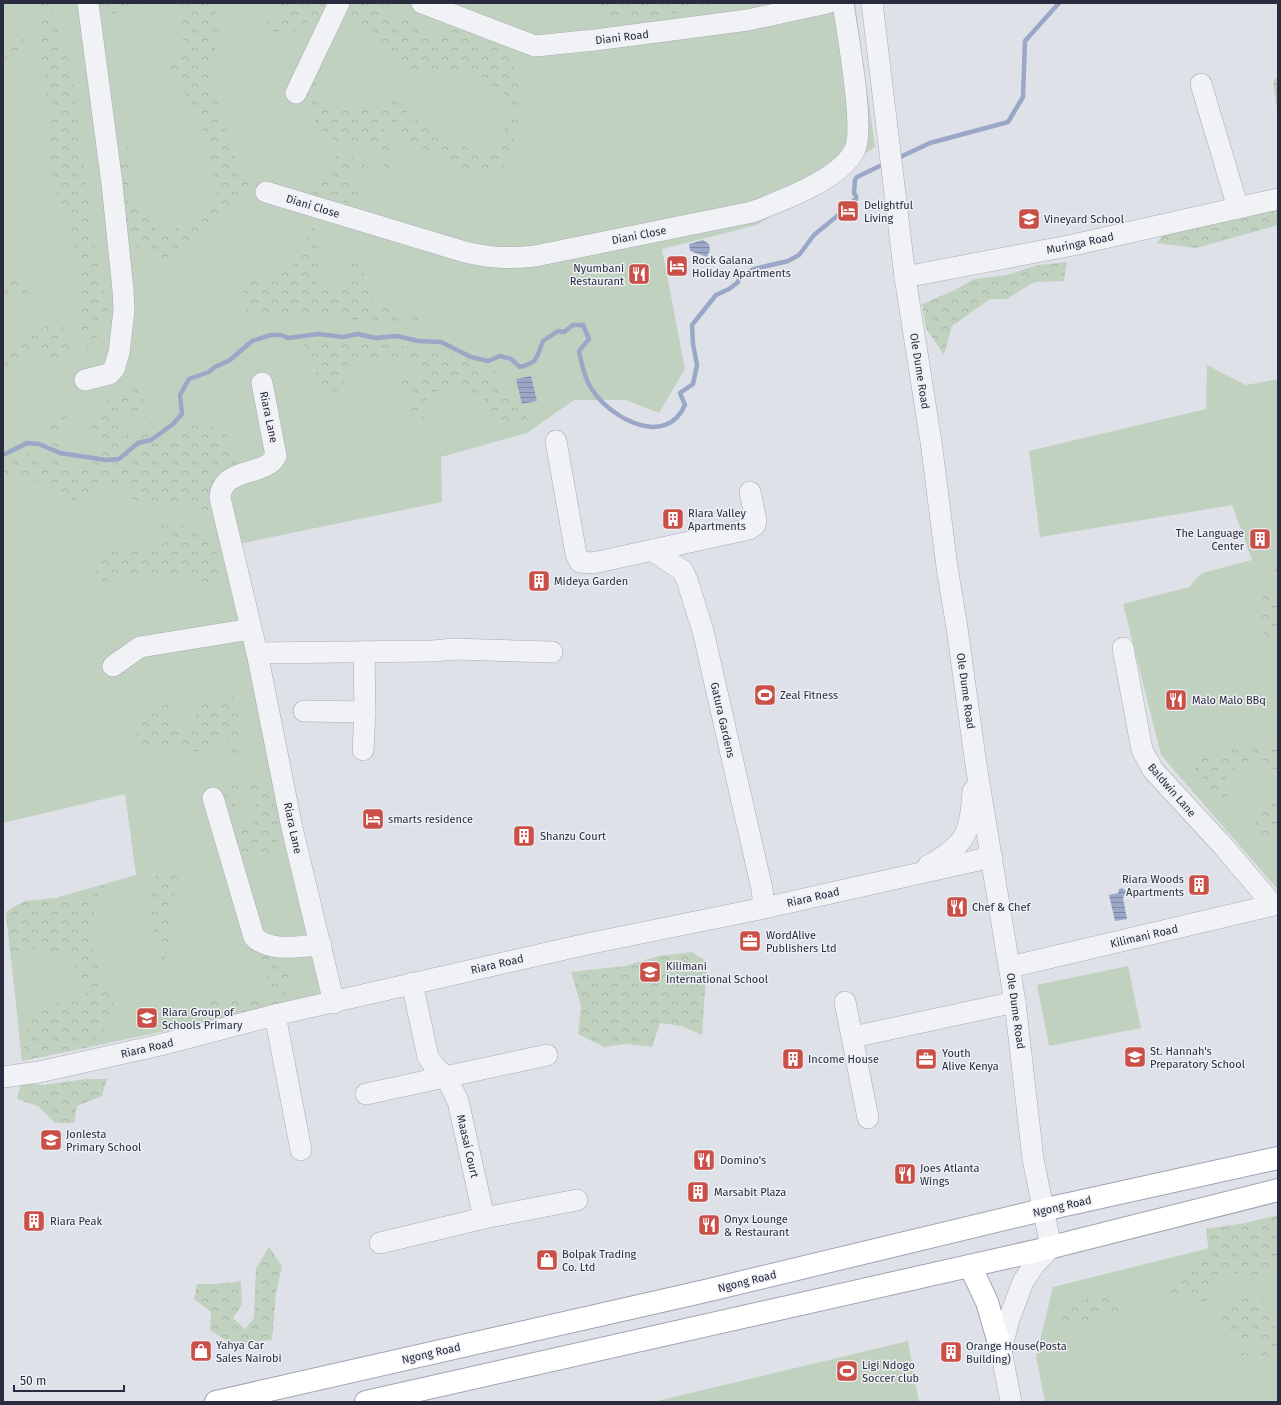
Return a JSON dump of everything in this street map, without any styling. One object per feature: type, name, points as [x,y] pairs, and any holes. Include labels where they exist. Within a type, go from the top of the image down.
[{"type":"main road","name":"Ngong Road","points":[[216,1402],[701,1292],[1042,1210],[1278,1158]]},
{"type":"main road","points":[[366,1402],[970,1266],[1278,1190]]},
{"type":"main road","points":[[970,1266],[987,1302],[1002,1350]]},
{"type":"street","points":[[84,380],[109,374],[114,369],[119,353],[124,310],[112,184],[88,3]]},
{"type":"street","points":[[296,93],[339,3]]},
{"type":"street","name":"Diani Road","points":[[422,3],[535,46],[595,40],[748,20],[827,3]]},
{"type":"street","name":"Diani Close","points":[[266,192],[465,252],[487,257],[508,259],[550,253],[752,212],[786,199],[817,184],[842,165],[855,149],[858,126],[853,68],[843,3]]},
{"type":"street","name":"Ole Dume Road","points":[[872,3],[888,138],[894,172],[905,277],[931,442],[947,567],[976,765],[1010,967],[1033,1159],[1042,1210],[1051,1247]]},
{"type":"street","points":[[1201,84],[1238,208]]},
{"type":"street","name":"Muringa Road","points":[[905,277],[1073,245],[1278,198]]},
{"type":"street","name":"Riara Lane","points":[[262,383],[276,456],[272,462],[241,474],[224,483],[220,490],[220,498],[257,653],[292,828],[334,1003]]},
{"type":"street","points":[[556,441],[576,554],[580,562],[593,563],[749,529],[755,525],[756,520],[750,492]]},
{"type":"street","name":"Gatura Gardens","points":[[652,550],[683,571],[703,631],[762,889],[764,908]]},
{"type":"street","points":[[113,666],[140,647],[251,629]]},
{"type":"street","name":"Baldwin Lane","points":[[1123,648],[1141,744],[1147,761],[1153,770],[1276,905]]},
{"type":"street","points":[[257,653],[453,649],[552,652]]},
{"type":"street","points":[[363,750],[365,712],[364,652]]},
{"type":"street","points":[[304,710],[365,712]]},
{"type":"street","points":[[913,874],[946,856],[960,843],[968,831],[976,765]]},
{"type":"street","points":[[213,798],[254,937],[261,943],[270,947],[321,945]]},
{"type":"street","name":"Riara Road","points":[[3,1077],[39,1072],[160,1045],[275,1015],[334,1003],[412,983],[587,944],[764,908],[992,857]]},
{"type":"street","name":"Kilimani Road","points":[[1010,967],[1276,905]]},
{"type":"street","name":"Maasai Court","points":[[412,983],[428,1057],[435,1067],[446,1077],[458,1101],[484,1218]]},
{"type":"street","points":[[845,1002],[868,1118]]},
{"type":"street","points":[[853,1037],[1015,1002]]},
{"type":"street","points":[[275,1015],[301,1150]]},
{"type":"street","points":[[366,1094],[547,1055]]},
{"type":"street","points":[[380,1242],[484,1218],[577,1200]]},
{"type":"street","points":[[1011,1402],[1002,1350],[1009,1320],[1023,1282],[1034,1265],[1051,1247]]},
{"type":"green space","points":[[3,3],[855,3],[875,147],[757,225],[662,249],[685,369],[659,413],[626,400],[574,400],[527,433],[441,457],[442,502],[224,547],[327,997],[22,1061],[6,912],[136,875],[125,794],[3,823]]},
{"type":"green space","points":[[38,3],[49,3],[71,66],[93,236],[108,313],[90,353],[79,328],[82,281],[70,227],[48,170],[50,133],[45,79],[38,30]]},
{"type":"green space","points":[[104,3],[149,3],[104,17],[74,10]]},
{"type":"green space","points":[[176,3],[216,3],[218,41],[207,69],[235,157],[254,181],[241,202],[220,222],[189,244],[156,263],[133,244],[97,187],[129,146],[132,198],[161,236],[182,225],[218,199],[210,154],[198,113],[170,71],[185,34]]},
{"type":"green space","points":[[281,3],[403,3],[386,9],[397,17],[422,23],[440,45],[446,26],[471,12],[486,10],[497,27],[486,34],[474,37],[512,56],[515,75],[522,89],[517,130],[503,170],[469,170],[420,147],[388,129],[417,120],[433,133],[479,153],[502,147],[510,100],[482,77],[414,70],[354,20],[314,17],[287,36],[260,26],[280,14]]},
{"type":"green space","points":[[596,3],[724,3],[694,8],[644,21],[607,21]]},
{"type":"green space","points":[[28,29],[19,53],[3,59],[3,49]]},
{"type":"green space","points":[[315,70],[318,95],[334,106],[378,111],[395,100],[411,108],[397,121],[382,126],[392,140],[389,172],[379,160],[377,142],[340,142],[320,127],[311,112],[307,95],[308,87]]},
{"type":"green space","points":[[1278,76],[1278,117],[1273,81]]},
{"type":"green space","points":[[338,150],[351,155],[368,167],[368,179],[355,173],[346,174],[362,198],[360,209],[337,198],[311,199],[316,188],[327,174]]},
{"type":"green space","points":[[1278,187],[1278,225],[1196,248],[1157,243],[1177,216],[1225,204]]},
{"type":"green space","points":[[313,221],[320,260],[317,287],[347,286],[355,244],[373,303],[444,324],[349,319],[310,314],[246,312],[241,280],[270,281],[297,262]]},
{"type":"green space","points":[[1067,262],[1064,281],[1034,282],[1007,299],[990,299],[952,326],[944,355],[926,328],[922,304],[953,291],[974,279],[1007,275],[1038,265]]},
{"type":"green space","points":[[3,279],[45,287],[3,302]]},
{"type":"green space","points":[[59,320],[73,338],[65,362],[36,353],[9,367],[3,368],[3,348],[13,347],[31,335]]},
{"type":"green space","points":[[328,342],[437,348],[476,367],[498,364],[512,368],[484,376],[508,393],[530,422],[510,427],[492,413],[481,394],[464,393],[450,387],[427,394],[424,418],[412,427],[408,399],[397,383],[409,374],[426,379],[419,363],[399,360],[335,366],[347,386],[330,395],[318,380],[311,354],[301,344]]},
{"type":"green space","points":[[1207,365],[1246,385],[1278,379],[1278,890],[1161,755],[1123,604],[1189,587],[1202,573],[1252,560],[1232,505],[1040,537],[1029,451],[1206,409]]},
{"type":"green space","points":[[136,382],[146,401],[146,418],[126,408],[118,424],[120,437],[141,432],[171,440],[195,418],[226,432],[232,459],[253,460],[212,497],[204,522],[190,499],[157,507],[133,499],[124,483],[94,490],[67,503],[42,483],[22,475],[3,483],[3,464],[27,454],[50,463],[53,440],[44,422],[67,402],[67,420],[59,429],[66,468],[89,471],[101,447],[90,423],[105,412],[106,399],[121,394]]},
{"type":"green space","points":[[154,525],[185,526],[214,539],[223,589],[179,577],[117,577],[86,591],[102,554],[165,544]]},
{"type":"green space","points":[[1278,562],[1278,573],[1266,565]]},
{"type":"green space","points":[[1266,583],[1272,600],[1278,597],[1278,640],[1270,642],[1257,624]]},
{"type":"green space","points":[[231,694],[240,712],[242,721],[241,746],[237,766],[228,751],[226,724],[210,753],[134,744],[141,712],[169,704],[173,731],[198,732],[195,706]]},
{"type":"green space","points":[[1278,741],[1278,778],[1270,764],[1255,757],[1226,773],[1227,809],[1190,762],[1225,752]]},
{"type":"green space","points":[[237,782],[269,785],[278,820],[276,851],[255,856],[244,851],[208,856],[253,824],[258,811],[249,790],[237,800],[232,815],[222,792]]},
{"type":"green space","points":[[1278,793],[1278,834],[1269,837],[1252,832],[1257,818]]},
{"type":"green space","points":[[159,867],[179,878],[169,916],[168,951],[161,967],[149,910],[149,893]]},
{"type":"green space","points":[[104,884],[91,922],[93,950],[100,972],[113,996],[113,1021],[89,1047],[22,1061],[31,1010],[86,995],[71,956],[38,948],[10,953],[6,912],[24,901],[55,898],[80,906]]},
{"type":"green space","points":[[234,940],[279,960],[291,979],[280,1007],[196,1025],[206,1005],[226,996],[268,995],[267,975],[250,961]]},
{"type":"green space","points":[[692,952],[707,962],[702,1035],[681,1026],[660,1023],[652,1047],[626,1044],[604,1047],[578,1034],[581,1006],[571,972],[625,966],[659,956]]},
{"type":"green space","points":[[1128,966],[1141,1028],[1049,1046],[1037,985]]},
{"type":"green space","points":[[85,1079],[107,1079],[102,1096],[77,1106],[74,1123],[55,1123],[38,1106],[17,1099],[21,1083],[45,1085]]},
{"type":"green space","points":[[1278,1215],[1278,1267],[1257,1278],[1227,1271],[1215,1284],[1201,1313],[1191,1301],[1169,1294],[1184,1280],[1187,1268],[1199,1266],[1209,1255],[1206,1229],[1245,1223]]},
{"type":"green space","points":[[1278,1231],[1278,1402],[1045,1402],[1036,1357],[1053,1287]]},
{"type":"green space","points":[[269,1247],[282,1266],[276,1293],[272,1340],[232,1344],[210,1330],[211,1312],[194,1299],[197,1284],[217,1284],[241,1281],[242,1305],[233,1318],[245,1329],[254,1318],[256,1268]]},
{"type":"green space","points":[[1109,1291],[1122,1295],[1123,1308],[1089,1323],[1063,1329],[1054,1325],[1061,1304],[1089,1299]]},
{"type":"green space","points":[[1259,1296],[1273,1316],[1278,1336],[1278,1354],[1236,1362],[1230,1358],[1234,1347],[1247,1354],[1264,1352],[1261,1342],[1227,1337],[1220,1327],[1217,1315],[1232,1302]]},
{"type":"green space","name":"Ligi Ndogo Soccer club","points":[[908,1341],[919,1402],[653,1402]]},
{"type":"water","points":[[703,240],[709,244],[710,250],[707,257],[690,251],[689,244]]},
{"type":"water","points":[[531,376],[537,401],[522,404],[516,379]]},
{"type":"water","points":[[1122,888],[1126,891],[1123,898],[1127,919],[1115,921],[1109,895],[1118,893],[1119,889]]},
{"type":"waterway","points":[[896,159],[930,143],[1008,122],[1023,97],[1025,41],[1059,3]]},
{"type":"waterway","points":[[3,455],[27,443],[39,444],[60,453],[106,460],[119,459],[138,443],[151,440],[173,424],[182,414],[180,395],[189,379],[209,372],[215,367],[230,360],[252,341],[271,335],[281,335],[288,338],[318,334],[343,337],[358,334],[375,338],[397,336],[418,341],[441,342],[471,357],[488,361],[500,356],[511,359],[520,367],[534,361],[543,341],[558,331],[564,332],[573,325],[583,325],[589,339],[579,351],[586,377],[593,391],[613,411],[625,419],[639,425],[653,427],[665,425],[676,418],[685,405],[680,393],[693,384],[697,365],[693,344],[692,325],[716,295],[729,289],[737,283],[742,275],[754,269],[788,261],[799,255],[814,235],[836,217],[847,205],[856,199],[854,193],[855,180],[857,177],[886,163]]},
{"type":"place","name":"Delightful Living","points":[[848,211]]},
{"type":"place","name":"Vineyard School","points":[[1029,219]]},
{"type":"place","name":"Rock Galana Holiday Apartments","points":[[677,266]]},
{"type":"place","name":"Nyumbani Restaurant","points":[[639,274]]},
{"type":"place","name":"Riara Valley Apartments","points":[[673,519]]},
{"type":"place","name":"The Language Center","points":[[1260,539]]},
{"type":"place","name":"Mideya Garden","points":[[539,581]]},
{"type":"place","name":"Zeal Fitness","points":[[765,695]]},
{"type":"place","name":"Malo Malo BBq","points":[[1176,700]]},
{"type":"place","name":"smarts residence","points":[[373,819]]},
{"type":"place","name":"Shanzu Court","points":[[524,836]]},
{"type":"place","name":"Riara Woods Apartments","points":[[1199,885]]},
{"type":"place","name":"Chef & Chef","points":[[957,907]]},
{"type":"place","name":"WordAlive Publishers Ltd","points":[[750,941]]},
{"type":"place","name":"Kilimani International School","points":[[650,972]]},
{"type":"place","name":"Riara Group of Schools Primary","points":[[147,1018]]},
{"type":"place","name":"St. Hannah's Preparatory School","points":[[1135,1057]]},
{"type":"place","name":"Income House","points":[[793,1059]]},
{"type":"place","name":"Youth Alive Kenya","points":[[926,1059]]},
{"type":"place","name":"Jonlesta Primary School","points":[[51,1140]]},
{"type":"place","name":"Domino's","points":[[704,1160]]},
{"type":"place","name":"Joes Atlanta Wings","points":[[905,1174]]},
{"type":"place","name":"Marsabit Plaza","points":[[698,1192]]},
{"type":"place","name":"Riara Peak","points":[[34,1221]]},
{"type":"place","name":"Onyx Lounge & Restaurant","points":[[709,1225]]},
{"type":"place","name":"Bolpak Trading Co. Ltd","points":[[547,1260]]},
{"type":"place","name":"Yahya Car Sales Nairobi","points":[[201,1351]]},
{"type":"place","name":"Orange House(Posta Building)","points":[[951,1352]]},
{"type":"place","name":"Ligi Ndogo Soccer club","points":[[847,1371]]}]
